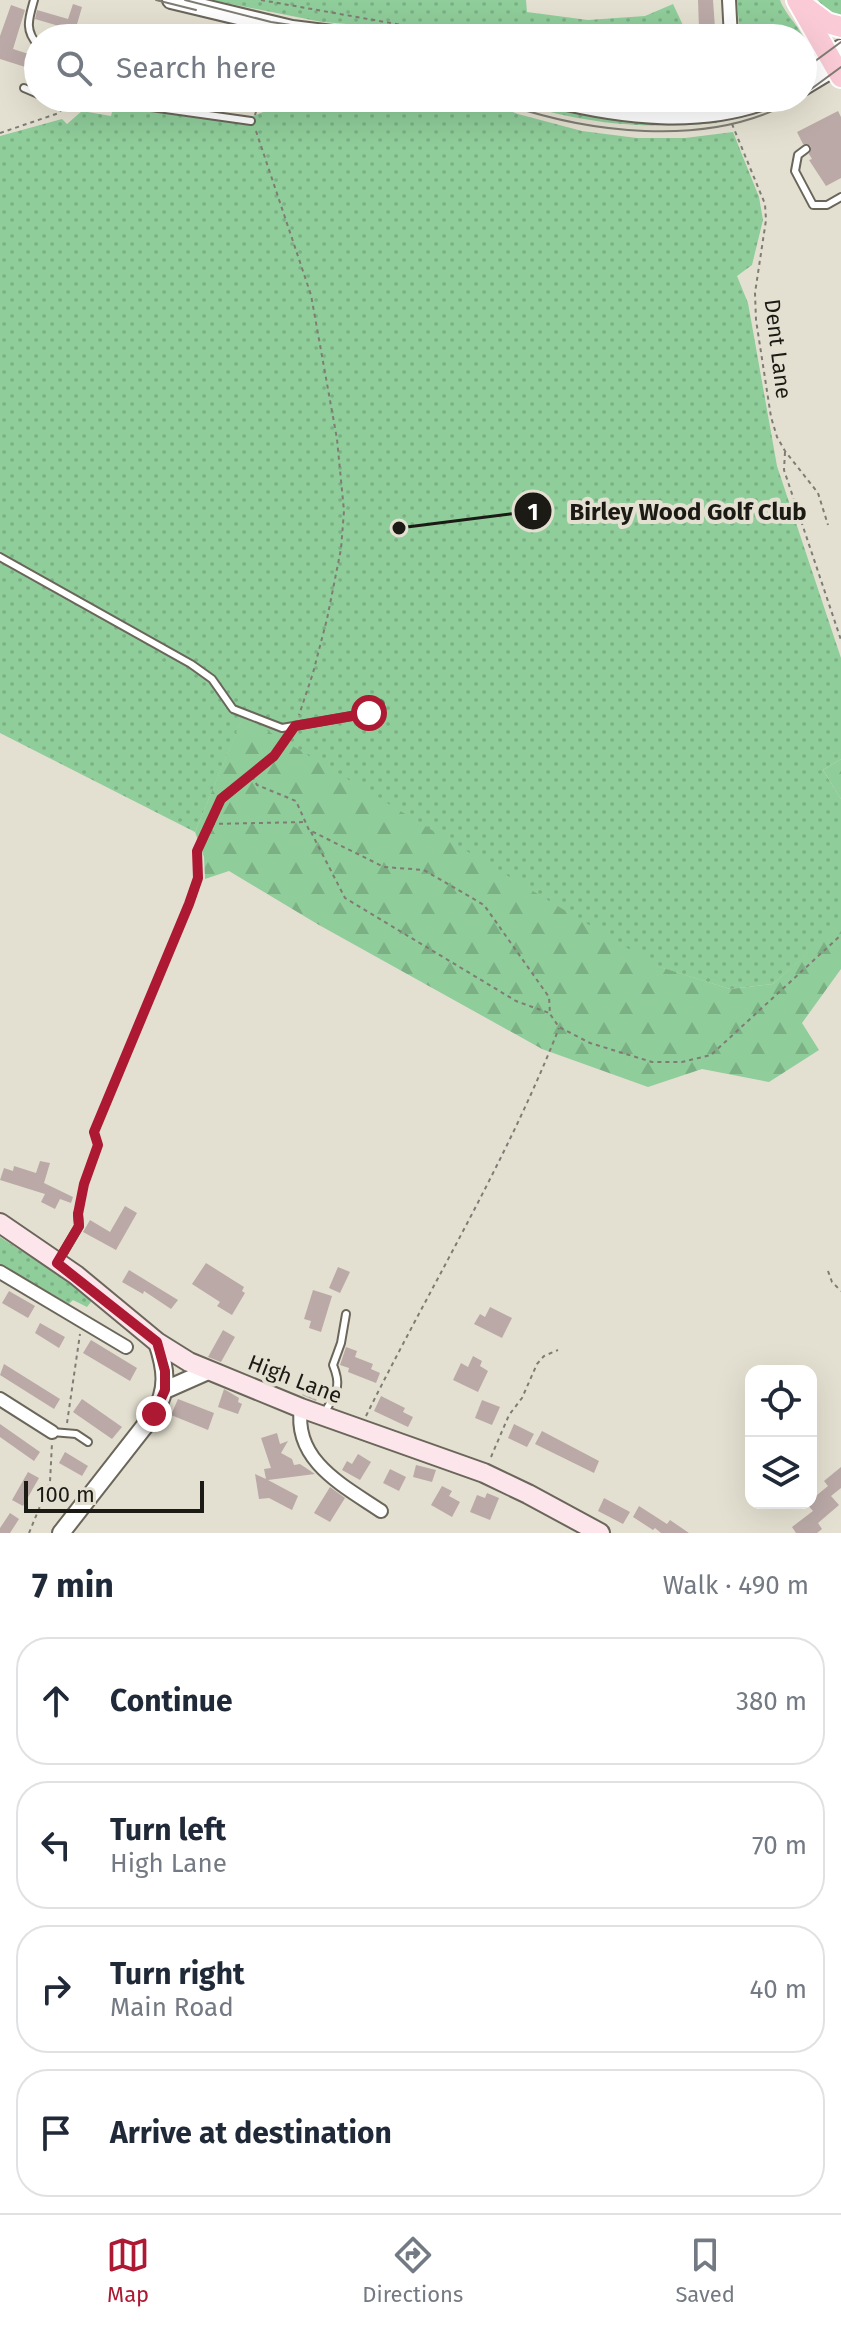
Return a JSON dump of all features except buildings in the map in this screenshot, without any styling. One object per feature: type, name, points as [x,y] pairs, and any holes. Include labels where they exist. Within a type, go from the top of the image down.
[{"type":"main road","points":[[798,0],[818,18],[841,27]]},
{"type":"main road","points":[[798,0],[813,24]]},
{"type":"main road","points":[[817,30],[838,63]]},
{"type":"main road","name":"High Lane","points":[[0,1223],[57,1263],[157,1342],[208,1371],[301,1408],[484,1473],[600,1533]]},
{"type":"street","points":[[171,0],[271,24]]},
{"type":"street","points":[[729,0],[730,24]]},
{"type":"street","points":[[817,70],[838,63]]},
{"type":"street","points":[[817,77],[838,63]]},
{"type":"street","points":[[625,112],[729,112]]},
{"type":"street","points":[[0,1272],[126,1347]]},
{"type":"street","points":[[61,1533],[154,1414],[165,1390],[165,1371],[157,1342]]},
{"type":"street","points":[[165,1390],[208,1371]]},
{"type":"street","points":[[0,1399],[52,1432]]},
{"type":"street","points":[[301,1408],[300,1432],[317,1464],[324,1473],[381,1511]]},
{"type":"lane","points":[[27,24],[34,0]]},
{"type":"lane","points":[[187,112],[251,121]]},
{"type":"lane","points":[[806,149],[798,155],[795,171],[813,205],[827,205],[841,197]]},
{"type":"lane","points":[[0,557],[191,664],[212,679],[233,709],[282,728],[369,713],[380,704]]},
{"type":"lane","points":[[57,1263],[79,1226],[78,1214]]},
{"type":"lane","points":[[323,1416],[338,1388],[333,1365],[346,1314]]},
{"type":"lane","points":[[52,1432],[76,1434],[88,1442]]},
{"type":"path","points":[[261,0],[396,24]]},
{"type":"path","points":[[0,133],[60,112]]},
{"type":"path","points":[[78,1214],[84,1184],[98,1145],[94,1132],[189,904],[198,878],[197,851],[221,799],[274,756],[295,726],[313,673],[341,549],[344,511],[337,439],[311,295],[251,121],[255,112]]},
{"type":"path","name":"Dent Lane","points":[[729,112],[765,204],[766,220],[756,271],[756,320],[771,417],[785,451]]},
{"type":"path","points":[[785,451],[818,493],[828,525]]},
{"type":"path","points":[[785,451],[784,470],[841,640]]},
{"type":"path","points":[[251,775],[257,785],[296,801],[345,898],[516,1001],[550,1014]]},
{"type":"path","points":[[209,824],[306,822]]},
{"type":"path","points":[[309,830],[384,867],[424,870],[484,905],[549,997],[550,1014],[559,1027],[590,1043],[652,1062],[682,1062],[711,1055],[841,935]]},
{"type":"path","points":[[359,1429],[411,1324],[491,1178],[559,1027]]},
{"type":"path","points":[[828,1271],[832,1282],[841,1291]]},
{"type":"path","points":[[66,1432],[82,1322]]},
{"type":"path","points":[[484,1473],[509,1415],[522,1398],[537,1364],[544,1356],[558,1350]]},
{"type":"path","points":[[29,1533],[50,1482],[52,1432]]},
{"type":"green space","points":[[211,0],[526,0],[527,12],[588,20],[645,16],[673,4],[682,24],[347,24]]},
{"type":"green space","points":[[737,0],[780,0],[794,24],[739,24]]},
{"type":"green space","points":[[818,0],[841,0],[841,18],[823,8]]},
{"type":"green space","points":[[81,112],[111,116],[112,112],[210,112],[250,117],[263,112],[513,112],[582,131],[637,138],[685,138],[733,132],[759,197],[763,220],[752,265],[737,276],[748,303],[777,466],[841,658],[841,759],[823,770],[841,799],[841,925],[773,984],[730,989],[656,966],[243,717],[195,832],[0,733],[0,136],[62,119],[67,124]]},
{"type":"green space","points":[[552,112],[718,118],[717,123],[661,126],[583,119]]},
{"type":"green space","points":[[243,716],[657,966],[730,989],[773,984],[841,924],[841,969],[802,1023],[819,1050],[769,1082],[702,1069],[648,1087],[542,1049],[319,925],[229,871],[205,879],[204,857],[195,832]]},
{"type":"green space","points":[[841,759],[841,799],[823,770]]},
{"type":"green space","points":[[0,1237],[94,1298],[87,1307],[73,1300],[69,1304],[0,1264]]},
{"type":"tram line","points":[[156,0],[196,10]]},
{"type":"tram line","points":[[185,0],[284,24]]},
{"type":"tram line","points":[[817,60],[841,42]]},
{"type":"tram line","points":[[817,85],[841,67]]},
{"type":"tram line","points":[[533,112],[604,127],[645,131],[686,131],[726,125],[769,112]]},
{"type":"place","name":"Birley Wood Golf Club","points":[[399,528]]},
{"type":"route","points":[[154,1414],[165,1390],[165,1371],[157,1342],[57,1263],[79,1226],[78,1214],[84,1184],[98,1145],[94,1132],[189,904],[198,878],[197,851],[221,799],[274,756],[295,726],[369,713]]}]
